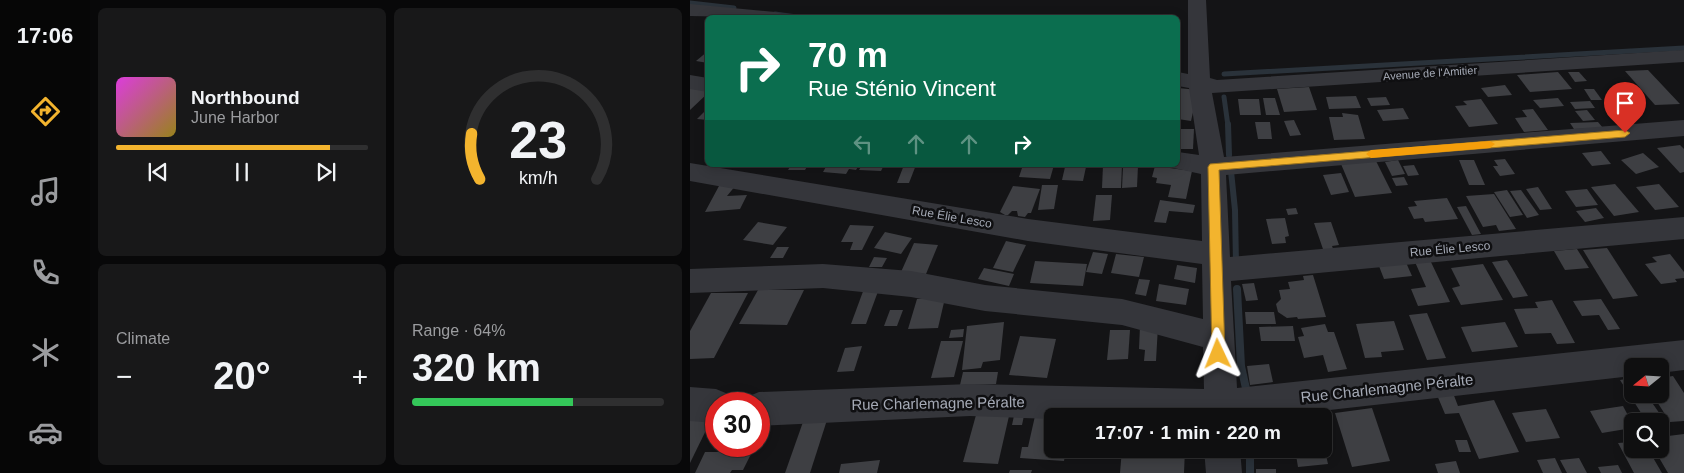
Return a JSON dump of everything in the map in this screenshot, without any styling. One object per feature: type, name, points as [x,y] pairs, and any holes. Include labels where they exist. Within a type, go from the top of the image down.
[{"type":"street","points":[[1197,0],[1188,80],[1213,167],[1220,408]]},
{"type":"street","points":[[690,10],[743,15]]},
{"type":"street","name":"Avenue de l'Amitier","points":[[1188,80],[1217,87],[1684,56]]},
{"type":"street","points":[[690,82],[705,84]]},
{"type":"street","points":[[1180,161],[1213,167],[1684,128]]},
{"type":"street","name":"Rue Élie Lesco","points":[[690,172],[1216,262],[1684,228]]},
{"type":"street","points":[[690,281],[823,276],[911,284],[985,298],[1122,312],[1218,337]]},
{"type":"street","name":"Rue Charlemagne Péralte","points":[[1244,408],[1684,354]]},
{"type":"street","name":"Rue Charlemagne Péralte","points":[[770,409],[970,400],[1152,408]]},
{"type":"street","points":[[690,404],[705,405]]},
{"type":"street","points":[[1223,458],[1224,473]]},
{"type":"building","points":[[705,54],[705,62],[696,61]]},
{"type":"building","points":[[1648,70],[1680,104],[1655,105],[1625,71]]},
{"type":"building","points":[[1558,72],[1572,89],[1530,92],[1517,75]]},
{"type":"building","points":[[1568,72],[1579,72],[1587,81],[1575,82]]},
{"type":"building","points":[[1505,85],[1512,95],[1488,97],[1481,88]]},
{"type":"building","points":[[1309,87],[1317,110],[1284,112],[1277,89]]},
{"type":"building","points":[[690,88],[705,90],[705,96],[690,110]]},
{"type":"building","points":[[1180,88],[1198,90],[1191,121],[1180,119]]},
{"type":"building","points":[[1584,89],[1594,89],[1602,100],[1591,100]]},
{"type":"building","points":[[1356,96],[1361,108],[1329,109],[1326,97]]},
{"type":"building","points":[[1386,97],[1390,105],[1371,106],[1367,98]]},
{"type":"building","points":[[1263,98],[1275,98],[1280,115],[1266,115]]},
{"type":"building","points":[[1558,98],[1564,106],[1540,108],[1533,100]]},
{"type":"building","points":[[1238,99],[1259,99],[1261,115],[1240,115]]},
{"type":"building","points":[[1481,99],[1498,124],[1469,127],[1455,106],[1467,105],[1463,101]]},
{"type":"building","points":[[1590,101],[1595,108],[1575,109],[1570,102]]},
{"type":"building","points":[[1624,104],[1633,115],[1623,116],[1615,105]]},
{"type":"building","points":[[1403,108],[1409,119],[1383,121],[1377,110]]},
{"type":"building","points":[[1533,109],[1548,130],[1524,132],[1515,118],[1527,117],[1522,110]]},
{"type":"building","points":[[1587,110],[1595,120],[1583,121],[1575,111]]},
{"type":"building","points":[[705,111],[705,120],[697,119]]},
{"type":"building","points":[[1342,113],[1358,115],[1365,139],[1334,140],[1329,117],[1343,117]]},
{"type":"building","points":[[1294,120],[1301,135],[1290,136],[1284,121]]},
{"type":"building","points":[[1255,122],[1270,122],[1272,139],[1258,139]]},
{"type":"building","points":[[1598,122],[1603,128],[1574,129],[1570,123]]},
{"type":"building","points":[[1180,129],[1194,129],[1193,149],[1180,149]]},
{"type":"building","points":[[1680,145],[1684,149],[1684,172],[1680,173],[1657,148]]},
{"type":"building","points":[[1601,151],[1611,164],[1592,166],[1582,153]]},
{"type":"building","points":[[1643,153],[1659,167],[1636,174],[1621,160]]},
{"type":"building","points":[[1505,159],[1515,174],[1500,176],[1493,166],[1498,166],[1494,160]]},
{"type":"building","points":[[1398,160],[1405,174],[1392,176],[1385,162]]},
{"type":"building","points":[[1459,160],[1474,160],[1485,185],[1469,185]]},
{"type":"building","points":[[1376,161],[1392,193],[1355,197],[1341,164]]},
{"type":"building","points":[[1414,165],[1419,175],[1408,176],[1403,166]]},
{"type":"building","points":[[790,167],[807,167],[805,170],[788,170]]},
{"type":"building","points":[[826,167],[858,167],[856,170],[849,169],[846,174],[823,172]]},
{"type":"building","points":[[861,167],[883,167],[881,171],[859,170]]},
{"type":"building","points":[[903,167],[915,167],[909,183],[897,183]]},
{"type":"building","points":[[1022,167],[1053,167],[1050,179],[1019,177]]},
{"type":"building","points":[[1065,167],[1086,167],[1083,181],[1062,180]]},
{"type":"building","points":[[1103,167],[1122,167],[1121,188],[1102,188]]},
{"type":"building","points":[[1123,167],[1138,167],[1137,187],[1122,188]]},
{"type":"building","points":[[1155,167],[1192,171],[1186,199],[1168,197],[1171,185],[1156,183],[1157,178],[1152,177]]},
{"type":"building","points":[[1341,173],[1349,192],[1331,195],[1323,175]]},
{"type":"building","points":[[1404,177],[1408,185],[1396,186],[1392,178]]},
{"type":"building","points":[[1615,184],[1639,212],[1614,216],[1591,187]]},
{"type":"building","points":[[1659,184],[1679,207],[1655,210],[1636,187]]},
{"type":"building","points":[[736,185],[727,196],[747,195],[740,209],[705,212],[719,186]]},
{"type":"building","points":[[1042,185],[1058,185],[1054,209],[1038,210]]},
{"type":"building","points":[[1013,186],[1040,189],[1031,213],[1028,213],[1025,217],[1018,216],[1017,211],[1012,211],[1008,215],[1000,212]]},
{"type":"building","points":[[1538,187],[1552,209],[1540,210],[1526,189]]},
{"type":"building","points":[[1587,189],[1598,205],[1576,207],[1565,191]]},
{"type":"building","points":[[1507,190],[1523,215],[1510,217],[1494,192]]},
{"type":"building","points":[[1521,190],[1539,215],[1527,218],[1510,191]]},
{"type":"building","points":[[1494,194],[1516,229],[1499,231],[1496,225],[1483,227],[1466,196]]},
{"type":"building","points":[[1096,195],[1112,195],[1110,220],[1093,221]]},
{"type":"building","points":[[1447,198],[1458,219],[1425,222],[1423,218],[1414,219],[1408,207],[1417,206],[1414,201]]},
{"type":"building","points":[[1160,200],[1195,205],[1193,213],[1169,211],[1166,223],[1154,222]]},
{"type":"building","points":[[1466,206],[1481,234],[1472,235],[1457,207]]},
{"type":"building","points":[[1296,208],[1298,214],[1288,215],[1286,209]]},
{"type":"building","points":[[1596,208],[1604,218],[1585,222],[1576,211]]},
{"type":"building","points":[[1285,218],[1289,236],[1285,237],[1286,243],[1272,244],[1266,219]]},
{"type":"building","points":[[758,222],[787,227],[773,245],[743,240]]},
{"type":"building","points":[[1331,222],[1339,245],[1332,246],[1334,251],[1324,252],[1314,223]]},
{"type":"building","points":[[850,225],[874,226],[862,250],[850,250],[853,242],[841,242]]},
{"type":"building","points":[[885,232],[912,238],[901,254],[874,248]]},
{"type":"building","points":[[1006,241],[1026,245],[1013,272],[993,268]]},
{"type":"building","points":[[914,243],[938,245],[926,274],[901,272]]},
{"type":"building","points":[[777,247],[789,247],[783,258],[770,258]]},
{"type":"building","points":[[1607,248],[1638,296],[1613,299],[1583,250]]},
{"type":"building","points":[[1577,249],[1589,268],[1565,270],[1554,251]]},
{"type":"building","points":[[1093,252],[1108,254],[1102,274],[1086,272]]},
{"type":"building","points":[[1116,254],[1144,257],[1139,277],[1111,273]]},
{"type":"building","points":[[1670,254],[1684,272],[1684,278],[1675,279],[1677,282],[1661,284],[1645,264],[1657,262],[1652,257]]},
{"type":"building","points":[[874,257],[887,258],[882,267],[869,267]]},
{"type":"building","points":[[1404,258],[1412,276],[1384,279],[1377,261]]},
{"type":"building","points":[[1430,260],[1450,302],[1418,306],[1411,289],[1426,287],[1415,262]]},
{"type":"building","points":[[1507,260],[1528,296],[1513,298],[1492,262]]},
{"type":"building","points":[[1035,261],[1087,264],[1083,286],[1030,283]]},
{"type":"building","points":[[1483,264],[1503,300],[1461,305],[1452,288],[1460,286],[1451,268]]},
{"type":"building","points":[[1177,265],[1197,268],[1195,283],[1174,279]]},
{"type":"building","points":[[984,268],[1014,274],[1009,286],[978,279]]},
{"type":"building","points":[[1313,275],[1326,317],[1287,318],[1278,312],[1276,304],[1281,299],[1279,290],[1290,289],[1288,282],[1304,280],[1303,276]]},
{"type":"building","points":[[1139,279],[1150,280],[1146,296],[1135,294]]},
{"type":"building","points":[[1254,283],[1258,300],[1246,301],[1242,284]]},
{"type":"building","points":[[1159,284],[1189,289],[1186,305],[1156,301]]},
{"type":"building","points":[[865,286],[880,286],[866,324],[851,324]]},
{"type":"building","points":[[758,290],[804,290],[787,325],[739,324]]},
{"type":"building","points":[[711,293],[748,293],[714,358],[690,359],[690,331]]},
{"type":"building","points":[[945,298],[938,328],[908,329],[917,299]]},
{"type":"building","points":[[1601,299],[1620,329],[1608,330],[1599,315],[1582,316],[1573,301]]},
{"type":"building","points":[[1552,300],[1575,343],[1557,344],[1551,333],[1525,334],[1514,309],[1538,308],[1535,302]]},
{"type":"building","points":[[890,310],[903,310],[897,326],[884,326]]},
{"type":"building","points":[[1245,312],[1274,312],[1276,324],[1246,324]]},
{"type":"building","points":[[1427,313],[1446,358],[1427,360],[1409,315]]},
{"type":"building","points":[[1394,321],[1404,350],[1381,352],[1382,357],[1365,358],[1356,324]]},
{"type":"building","points":[[1004,322],[1000,360],[983,362],[981,368],[962,370],[967,326]]},
{"type":"building","points":[[1505,322],[1518,347],[1472,352],[1461,327]]},
{"type":"building","points":[[1325,324],[1328,332],[1334,332],[1347,369],[1328,372],[1323,355],[1304,358],[1298,337],[1304,336],[1301,328]]},
{"type":"building","points":[[1140,326],[1158,326],[1156,361],[1144,361],[1145,350],[1139,349]]},
{"type":"building","points":[[1293,326],[1295,341],[1261,341],[1259,327]]},
{"type":"building","points":[[964,329],[963,337],[949,338],[951,330]]},
{"type":"building","points":[[1110,330],[1130,330],[1128,359],[1107,360]]},
{"type":"building","points":[[1020,336],[1056,339],[1047,378],[1009,375]]},
{"type":"building","points":[[941,341],[963,341],[954,377],[931,378]]},
{"type":"building","points":[[862,346],[854,371],[837,372],[845,348]]},
{"type":"building","points":[[1269,364],[1273,382],[1250,385],[1247,366]]},
{"type":"building","points":[[963,372],[998,372],[996,384],[960,385]]},
{"type":"building","points":[[1673,376],[1684,393],[1684,421],[1670,422],[1669,413],[1664,413],[1658,403],[1669,403],[1669,377]]},
{"type":"building","points":[[1453,393],[1458,406],[1494,400],[1519,452],[1479,459],[1459,413],[1445,414],[1437,395]]},
{"type":"building","points":[[1635,403],[1652,403],[1659,413],[1641,413]]},
{"type":"building","points":[[1623,406],[1627,413],[1624,413],[1624,429],[1602,433],[1590,411]]},
{"type":"building","points":[[1372,408],[1390,461],[1352,467],[1335,413]]},
{"type":"building","points":[[1546,409],[1560,438],[1526,442],[1512,413]]},
{"type":"building","points":[[1015,411],[1025,411],[1022,425],[1012,425]]},
{"type":"building","points":[[976,415],[1009,416],[998,464],[963,462]]},
{"type":"building","points":[[1035,416],[1044,417],[1044,458],[1064,458],[1064,461],[1020,458],[1022,447],[1028,447]]},
{"type":"building","points":[[690,420],[705,420],[705,432],[690,463]]},
{"type":"building","points":[[827,420],[810,473],[785,473],[803,422]]},
{"type":"building","points":[[1684,434],[1684,473],[1668,473],[1659,458],[1669,458],[1669,436]]},
{"type":"building","points":[[1455,440],[1467,440],[1471,452],[1459,452]]},
{"type":"building","points":[[1618,443],[1624,443],[1624,454]]},
{"type":"building","points":[[705,452],[705,457],[750,457],[743,470],[732,470],[730,473],[695,473]]},
{"type":"building","points":[[1121,458],[1185,458],[1184,473],[1120,473]]},
{"type":"building","points":[[1296,458],[1327,458],[1328,464],[1298,467]]},
{"type":"building","points":[[1555,458],[1562,473],[1543,473],[1537,460]]},
{"type":"building","points":[[1579,458],[1587,473],[1567,473],[1560,460]]},
{"type":"building","points":[[1626,458],[1653,458],[1662,473],[1634,473]]},
{"type":"building","points":[[880,460],[877,473],[839,473],[841,464]]},
{"type":"building","points":[[1456,461],[1460,473],[1438,473],[1435,464]]},
{"type":"building","points":[[1618,465],[1622,473],[1601,473],[1598,467]]},
{"type":"building","points":[[1256,469],[1276,469],[1276,473],[1256,473]]},
{"type":"building","points":[[1010,470],[1032,470],[1031,473],[1009,473]]},
{"type":"waterway","points":[[690,3],[734,8]]},
{"type":"waterway","points":[[775,14],[782,15]]},
{"type":"waterway","points":[[1224,74],[1684,48]]},
{"type":"waterway","points":[[1224,97],[1228,126]]},
{"type":"waterway","points":[[1228,124],[1229,155]]},
{"type":"waterway","points":[[1231,171],[1235,210],[1236,264]]},
{"type":"waterway","points":[[1237,289],[1241,366],[1247,393]]},
{"type":"waterway","points":[[1250,458],[1250,473]]},
{"type":"slow traffic","points":[[1371,154],[1490,144]]},
{"type":"route","points":[[1218,354],[1213,167],[1625,133]]}]
